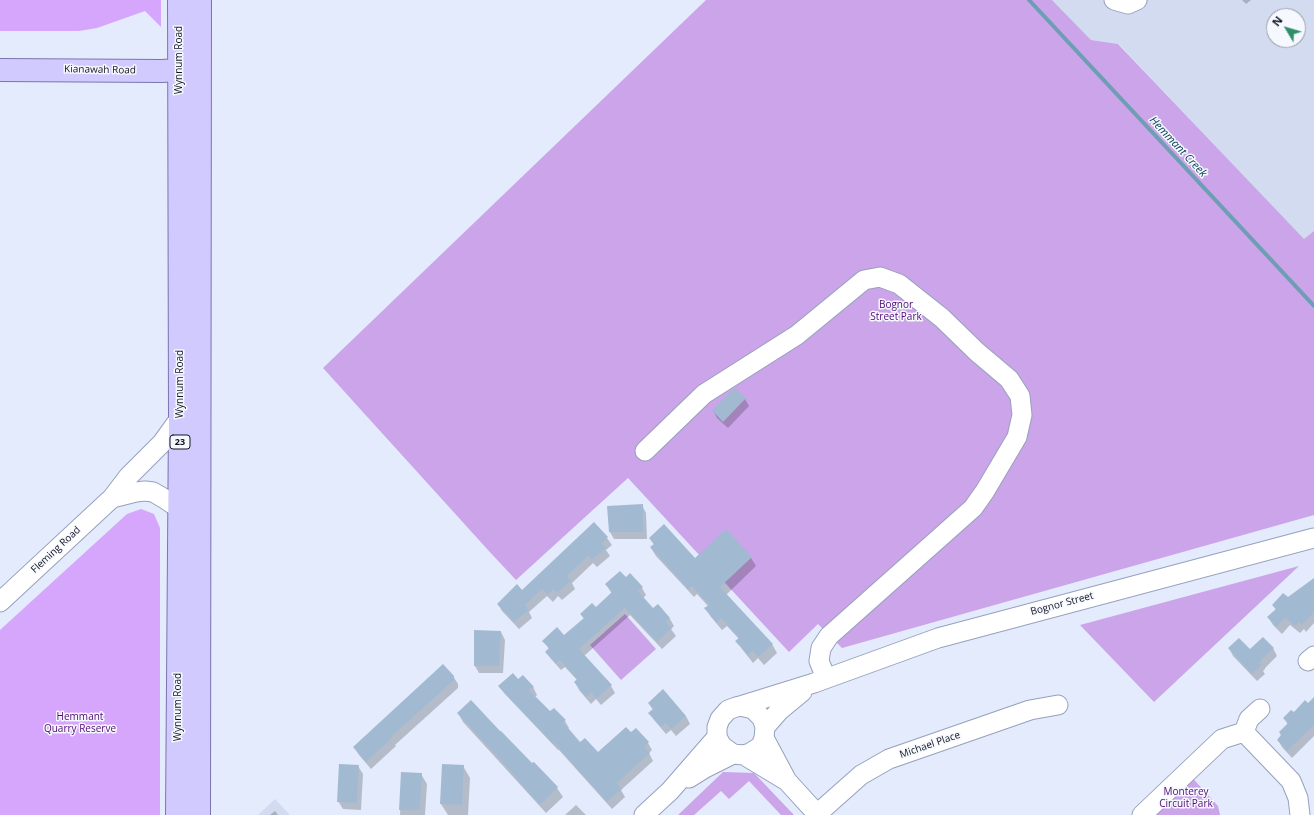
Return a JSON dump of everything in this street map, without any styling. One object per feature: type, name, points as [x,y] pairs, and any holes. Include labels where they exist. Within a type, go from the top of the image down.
[{"type":"main road","name":"Wynnum Road","points":[[177,815],[180,509],[179,0]]},
{"type":"main road","name":"Wynnum Road","points":[[199,815],[200,0]]},
{"type":"main road","name":"Kianawah Road","points":[[0,70],[162,71],[200,68]]},
{"type":"street","points":[[1114,0],[1128,4],[1137,0]]},
{"type":"street","points":[[645,451],[704,394],[797,335],[864,280],[880,277],[899,284],[942,318],[977,352],[1009,379],[1020,396],[1022,415],[1017,437],[986,491],[972,508],[829,636],[821,648],[819,661],[820,681]]},
{"type":"street","name":"Fleming Road","points":[[0,602],[112,498],[128,477],[162,443],[180,418]]},
{"type":"street","name":"Fleming Road","points":[[112,498],[136,492],[153,492],[180,509]]},
{"type":"street","name":"Bognor Street","points":[[644,815],[670,791],[718,737],[717,727],[720,719],[728,710],[820,681],[938,638],[1314,538]]},
{"type":"street","name":"Bognor Street","points":[[670,791],[705,768],[757,749],[765,733],[784,706],[820,681]]},
{"type":"street","name":"Michael Place","points":[[818,814],[861,774],[889,759],[1030,710],[1058,705]]},
{"type":"street","points":[[740,706],[753,709],[762,718],[765,733],[787,782]]},
{"type":"street","points":[[1142,815],[1222,740],[1244,732],[1249,719],[1260,709]]},
{"type":"street","points":[[1244,732],[1291,781],[1298,798],[1300,815]]},
{"type":"street","points":[[718,737],[722,746],[787,782],[818,814]]},
{"type":"shaded area","points":[[1052,0],[1314,0],[1314,231],[1304,240],[1119,44],[1091,40]]},
{"type":"shaded area","points":[[275,799],[290,815],[258,815]]},
{"type":"green space","points":[[0,0],[161,0],[161,27],[145,11],[97,28],[79,31],[0,31]]},
{"type":"green space","name":"Bognor Street Park","points":[[706,0],[1052,0],[1091,40],[1118,44],[1304,239],[1314,231],[1314,515],[842,648],[818,624],[789,652],[628,478],[516,580],[323,368]]},
{"type":"green space","name":"Hemmant Quarry Reserve","points":[[141,509],[154,514],[160,528],[160,815],[0,815],[0,630],[127,514]]},
{"type":"green space","points":[[1299,566],[1154,702],[1080,625]]},
{"type":"green space","points":[[625,614],[656,649],[621,680],[590,645]]},
{"type":"green space","points":[[723,772],[754,773],[794,815],[781,815],[749,781],[729,799],[721,791],[694,815],[678,815]]},
{"type":"green space","name":"Monterey Circuit Park","points":[[1187,772],[1218,806],[1220,815],[1142,815]]},
{"type":"building","points":[[735,388],[746,398],[723,422],[712,410]]},
{"type":"building","points":[[643,504],[643,532],[609,532],[607,506]]},
{"type":"building","points":[[594,522],[608,537],[602,543],[606,548],[592,560],[588,556],[567,576],[571,581],[557,593],[553,589],[548,595],[542,589],[525,605],[529,610],[514,622],[497,604],[517,584],[522,590]]},
{"type":"building","points":[[664,524],[695,558],[726,529],[752,557],[720,587],[773,644],[758,657],[753,651],[748,655],[735,641],[739,638],[721,618],[717,623],[704,608],[709,605],[692,586],[688,589],[650,547],[654,544],[649,538]]},
{"type":"building","points":[[620,571],[626,577],[630,573],[643,587],[638,591],[653,608],[658,604],[670,618],[666,622],[672,628],[657,642],[625,608],[579,649],[612,685],[596,699],[591,692],[586,697],[574,682],[577,679],[560,660],[556,663],[545,652],[549,648],[542,641],[557,627],[564,635],[584,618],[580,614],[592,603],[596,607],[612,592],[605,584]]},
{"type":"building","points":[[1314,578],[1314,612],[1302,625],[1299,622],[1295,626],[1285,618],[1277,627],[1267,617],[1276,609],[1272,605],[1283,593],[1288,597]]},
{"type":"building","points":[[474,630],[501,631],[499,666],[474,666]]},
{"type":"building","points":[[1263,637],[1274,648],[1261,660],[1262,661],[1259,663],[1262,665],[1252,674],[1228,648],[1239,638],[1250,649]]},
{"type":"building","points":[[443,664],[454,676],[454,680],[391,737],[392,738],[366,762],[353,747]]},
{"type":"building","points":[[513,673],[518,679],[523,675],[534,687],[529,690],[550,711],[554,708],[566,720],[563,722],[580,742],[585,738],[598,752],[626,727],[631,732],[636,728],[649,742],[644,747],[650,753],[617,783],[622,789],[607,802],[554,743],[553,744],[498,686]]},
{"type":"building","points":[[663,689],[686,716],[671,729],[666,723],[661,727],[648,713],[653,709],[648,703]]},
{"type":"building","points":[[1314,697],[1314,725],[1287,751],[1277,740],[1281,735],[1279,732],[1288,723],[1283,718],[1291,710],[1294,712],[1305,700],[1308,703]]},
{"type":"building","points":[[471,700],[532,763],[534,762],[558,787],[540,805],[457,713]]},
{"type":"building","points":[[339,764],[359,765],[357,803],[337,802]]},
{"type":"building","points":[[442,764],[464,765],[462,805],[440,804]]},
{"type":"building","points":[[401,772],[422,773],[420,810],[399,810]]},
{"type":"waterway","name":"Hemmant Creek","points":[[1029,0],[1314,306]]}]
